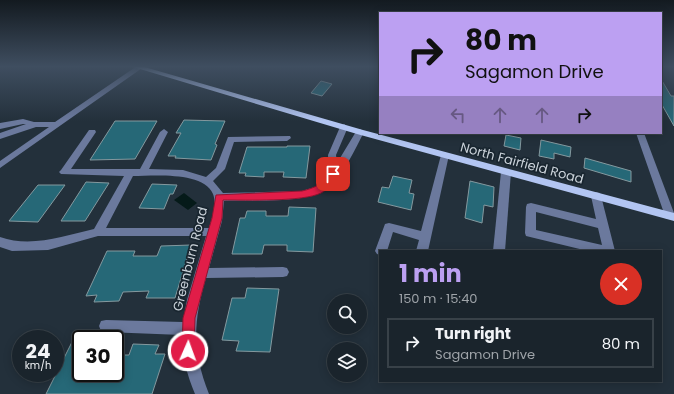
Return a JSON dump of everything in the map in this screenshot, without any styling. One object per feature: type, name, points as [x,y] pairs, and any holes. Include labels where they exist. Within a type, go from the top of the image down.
[{"type":"main road","name":"North Fairfield Road","points":[[198,84],[360,132],[672,216]]},
{"type":"street","points":[[0,165],[114,84]]},
{"type":"street","points":[[0,126],[23,121],[35,124],[57,125]]},
{"type":"street","points":[[0,136],[35,124]]},
{"type":"street","points":[[333,174],[332,155],[344,127]]},
{"type":"street","name":"Greenburn Road","points":[[92,132],[64,172],[183,173],[200,178],[207,182],[211,185],[219,197],[217,218],[189,318],[188,351],[196,382],[202,394]]},
{"type":"street","points":[[143,173],[164,132]]},
{"type":"street","points":[[219,197],[302,195],[318,190],[328,183],[360,132]]},
{"type":"street","points":[[640,134],[672,216]]},
{"type":"street","points":[[207,182],[220,169],[231,139],[287,138]]},
{"type":"street","points":[[422,250],[444,155]]},
{"type":"street","points":[[499,250],[506,172]]},
{"type":"street","points":[[98,232],[130,173]]},
{"type":"street","points":[[596,196],[608,250]]},
{"type":"street","points":[[603,225],[531,207],[530,233],[604,250]]},
{"type":"street","points":[[381,250],[389,227],[425,237]]},
{"type":"street","points":[[0,242],[12,246],[48,245],[98,232],[213,232]]},
{"type":"street","points":[[202,273],[284,272]]},
{"type":"street","points":[[106,326],[189,329]]},
{"type":"shaded area","points":[[184,193],[197,203],[188,210],[174,200]]},
{"type":"building","points":[[318,84],[332,84],[322,96],[311,93]]},
{"type":"building","points":[[662,84],[664,84],[671,96],[674,96],[674,126],[662,105]]},
{"type":"building","points":[[184,120],[225,121],[215,144],[217,145],[211,160],[175,158],[176,156],[168,156],[181,133],[176,133]]},
{"type":"building","points":[[115,121],[157,121],[135,159],[90,160]]},
{"type":"building","points":[[506,135],[521,138],[520,150],[504,146]]},
{"type":"building","points":[[541,140],[571,147],[570,157],[554,153],[554,159],[539,156]]},
{"type":"building","points":[[310,146],[306,178],[283,177],[284,172],[264,172],[264,177],[245,176],[246,173],[239,173],[247,147]]},
{"type":"building","points":[[585,158],[631,171],[631,182],[584,168]]},
{"type":"building","points":[[393,176],[412,180],[409,193],[414,194],[411,210],[378,202],[382,187],[389,188]]},
{"type":"building","points":[[470,181],[494,187],[493,207],[484,205],[482,223],[465,218]]},
{"type":"building","points":[[86,182],[109,183],[85,221],[61,221]]},
{"type":"building","points":[[152,184],[177,185],[173,194],[170,194],[164,209],[139,208]]},
{"type":"building","points":[[38,185],[65,185],[38,222],[9,221]]},
{"type":"building","points":[[289,207],[316,208],[313,252],[287,251],[287,245],[264,245],[262,254],[232,254],[240,218],[245,218],[247,211],[266,211],[266,216],[288,216]]},
{"type":"building","points":[[191,245],[175,298],[146,298],[149,291],[123,292],[119,301],[94,302],[97,295],[86,296],[107,251],[135,251],[133,256],[157,256],[161,246]]},
{"type":"building","points":[[247,288],[279,289],[270,352],[236,351],[239,341],[222,340],[232,298],[245,298]]},
{"type":"building","points":[[72,342],[72,382],[124,382],[124,355],[129,355],[133,344],[159,345],[155,354],[165,354],[152,394],[46,394],[52,382],[64,382],[64,358]]},
{"type":"route","points":[[188,351],[189,318],[217,218],[219,197],[302,195],[318,190],[328,183],[333,174]]}]
